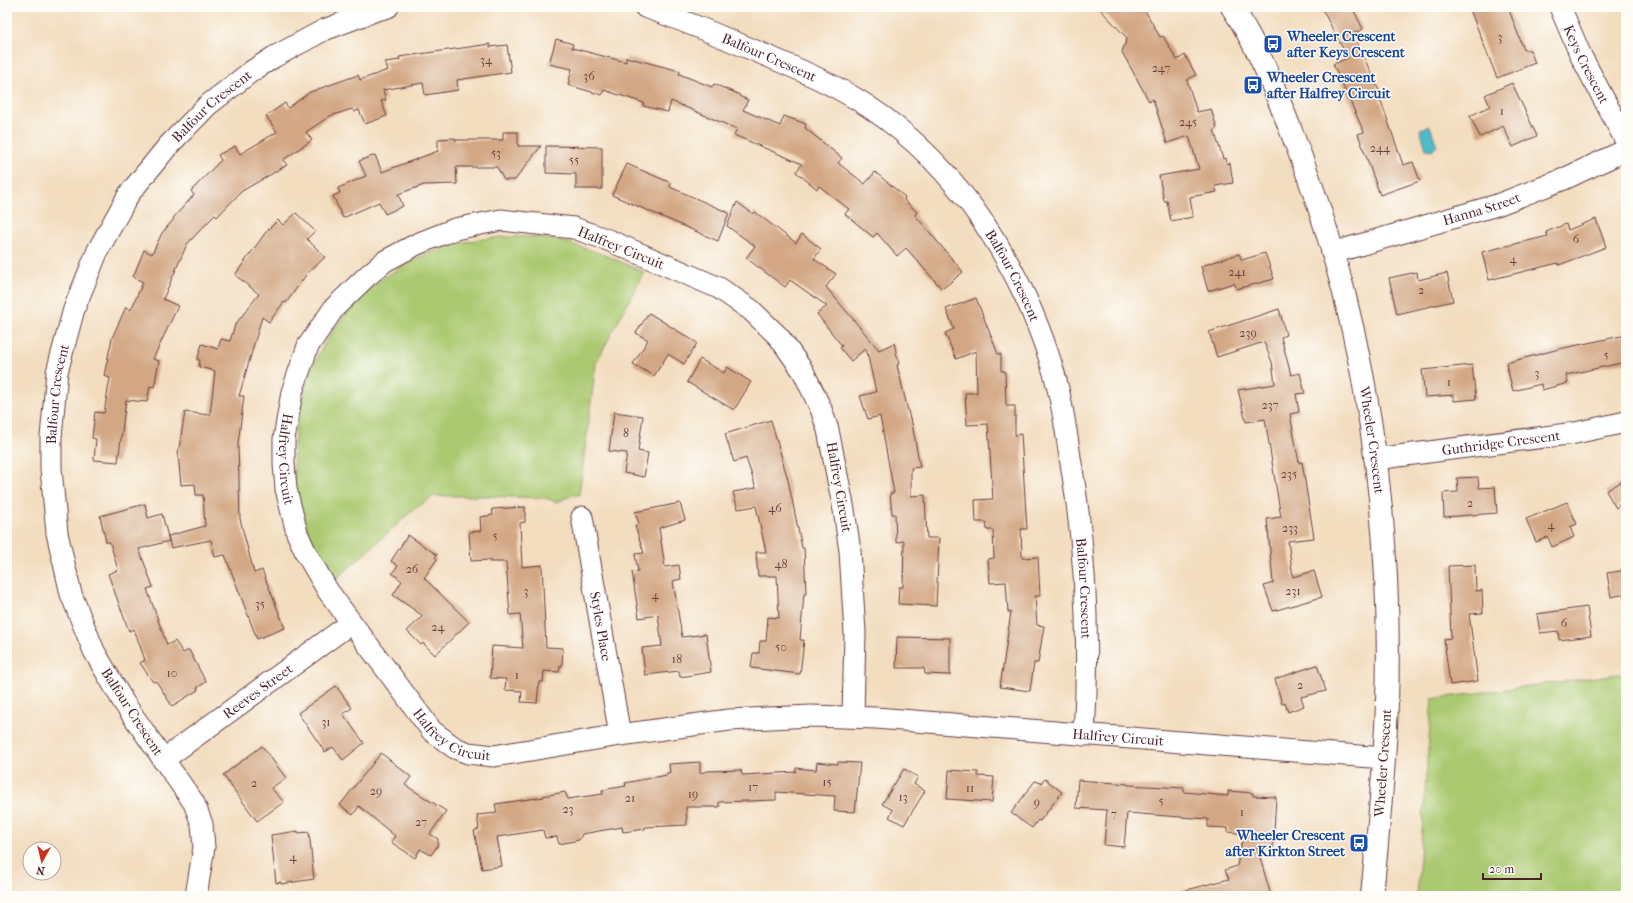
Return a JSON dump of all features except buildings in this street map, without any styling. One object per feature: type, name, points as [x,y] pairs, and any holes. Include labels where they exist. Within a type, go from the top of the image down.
[{"type":"street","name":"Balfour Crescent","points":[[196,896],[204,847],[202,824],[194,803],[124,703],[94,651],[71,594],[57,533],[51,469],[51,437],[57,372],[74,309],[98,250],[129,194],[168,146],[208,105],[252,71],[274,57],[324,30],[388,7]]},
{"type":"street","name":"Balfour Crescent","points":[[645,7],[701,27],[820,78],[868,106],[918,146],[954,183],[990,231],[1020,285],[1033,313],[1054,373],[1064,417],[1079,506],[1086,596],[1087,688],[1084,735]]},
{"type":"street","name":"Wheeler Crescent","points":[[1232,7],[1242,21],[1271,80],[1317,201],[1354,337],[1367,401],[1385,554],[1387,622],[1387,704],[1384,758],[1372,896]]},
{"type":"street","name":"Keys Crescent","points":[[1560,7],[1581,56],[1626,141]]},
{"type":"street","name":"Hanna Street","points":[[1332,252],[1497,205],[1564,179],[1626,150]]},
{"type":"street","name":"Halfrey Circuit","points":[[852,716],[855,633],[850,550],[844,510],[828,430],[821,409],[803,371],[779,337],[736,298],[719,288],[643,255],[608,240],[574,228],[501,220],[454,229],[432,237],[385,261],[334,308],[308,346],[292,392],[284,439],[286,489],[297,533],[306,553],[328,590],[351,623],[432,731],[455,748],[468,753],[494,756],[620,735],[729,720],[811,716],[852,716],[1384,758]]},
{"type":"street","name":"Guthridge Crescent","points":[[1375,459],[1575,433],[1626,422]]},
{"type":"street","name":"Styles Place","points":[[582,517],[620,735]]},
{"type":"street","name":"Reeves Street","points":[[163,760],[351,623]]},
{"type":"green space","points":[[502,237],[539,237],[551,239],[598,253],[644,272],[596,363],[579,495],[573,495],[557,502],[545,498],[434,496],[413,510],[331,584],[310,541],[298,507],[294,456],[298,417],[307,381],[323,347],[344,316],[370,289],[401,267],[437,250],[453,245]]},
{"type":"green space","points":[[1626,673],[1626,896],[1417,896],[1432,699]]},
{"type":"water","points":[[1430,126],[1437,146],[1432,150],[1426,149],[1420,129]]},
{"type":"place","name":"Wheeler Crescent after Keys Crescent","points":[[1273,44]]},
{"type":"place","name":"Wheeler Crescent after Halfrey Circuit","points":[[1253,85]]},
{"type":"place","name":"Wheeler Crescent after Kirkton Street","points":[[1359,843]]}]
